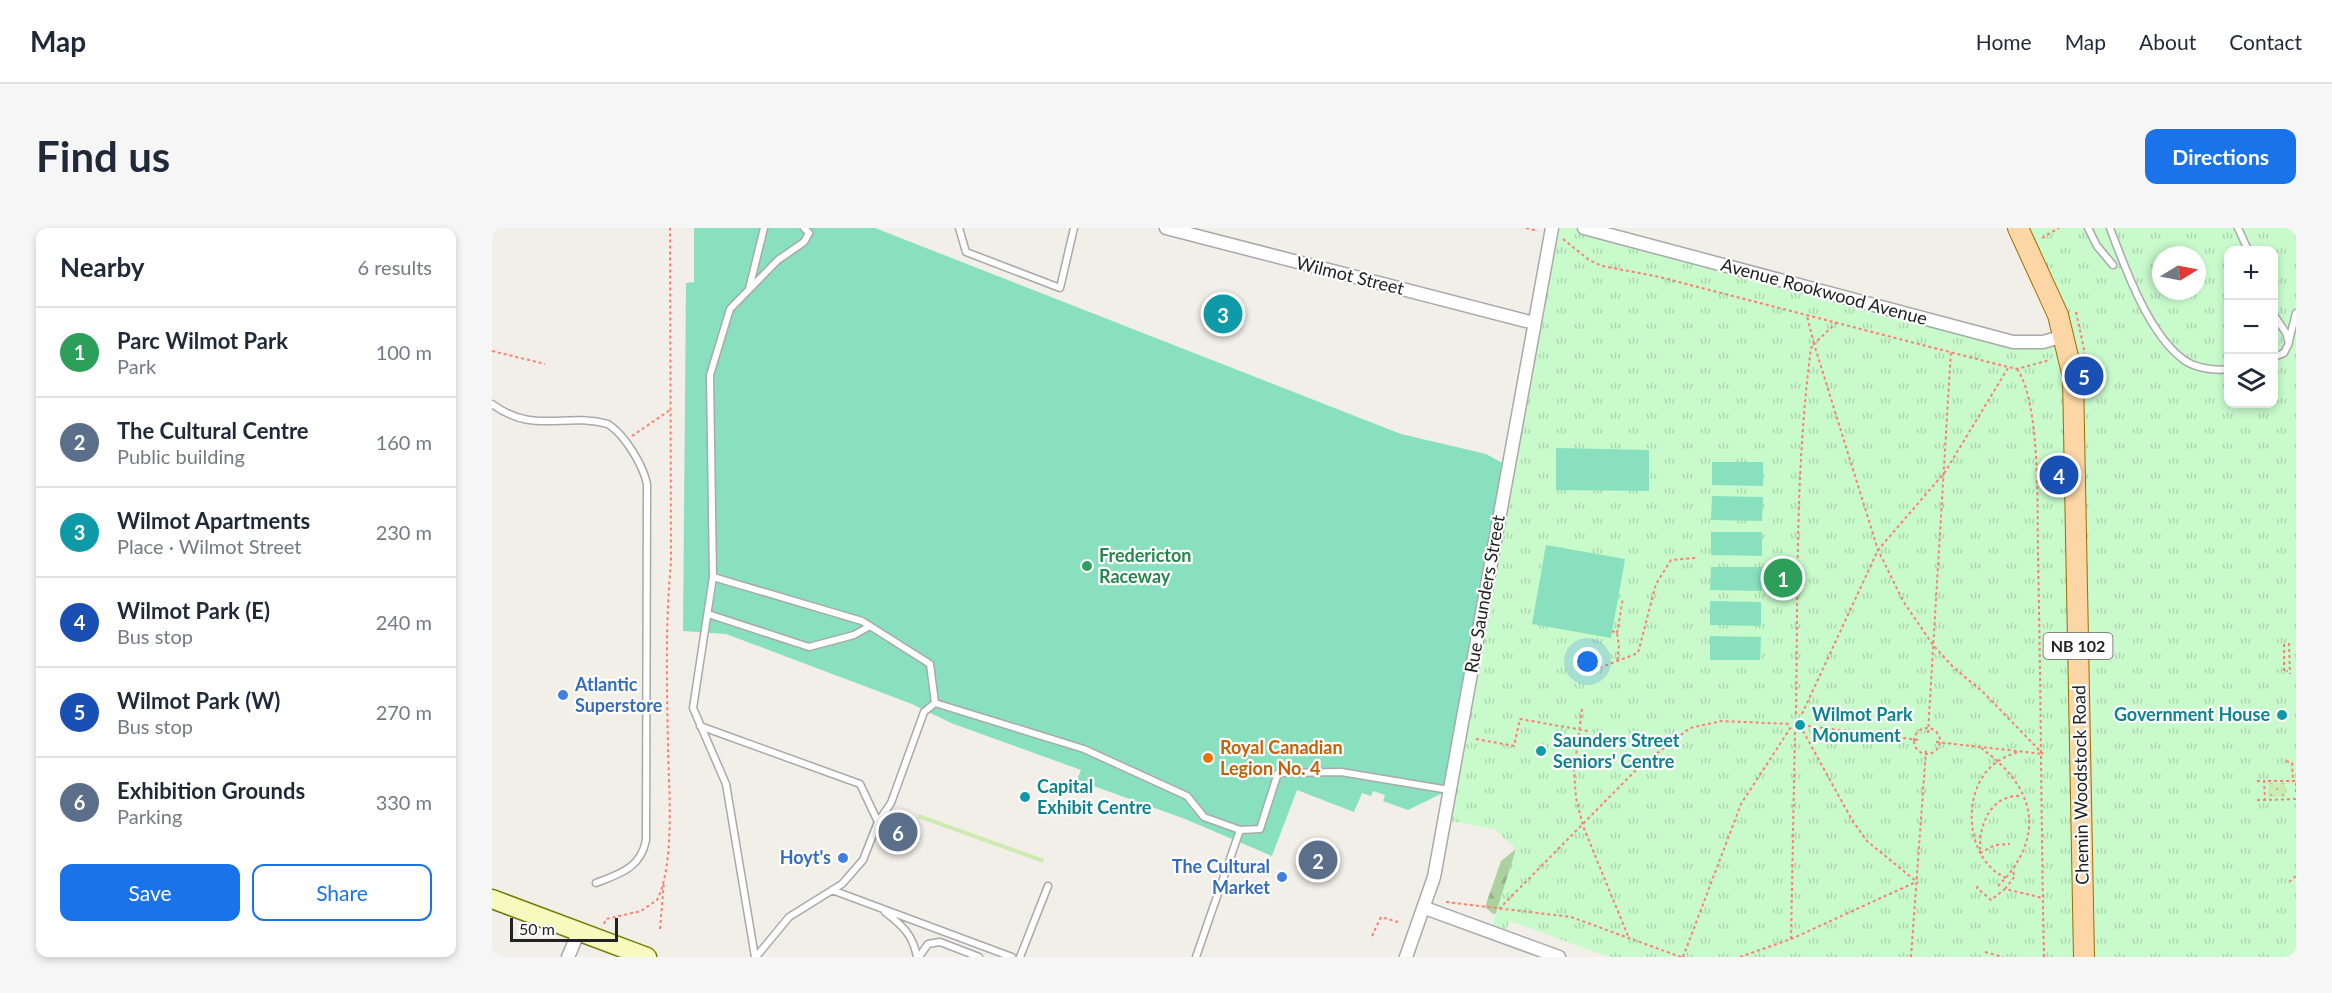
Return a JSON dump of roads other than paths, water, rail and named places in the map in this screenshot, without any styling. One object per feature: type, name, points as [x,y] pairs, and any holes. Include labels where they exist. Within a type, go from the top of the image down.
[{"type":"main road","name":"Chemin Woodstock Road","points":[[2021,229],[2048,291],[2064,336],[2073,377],[2084,957]]},
{"type":"main road","points":[[492,899],[647,957]]},
{"type":"street","name":"Wilmot Street","points":[[1166,228],[1534,323]]},
{"type":"street","name":"Rue Saunders Street","points":[[1406,957],[1434,877],[1552,228]]},
{"type":"street","name":"Avenue Rookwood Avenue","points":[[1584,228],[2013,342],[2043,342],[2064,336]]},
{"type":"street","points":[[1425,908],[1559,957]]},
{"type":"street","points":[[568,957],[579,931]]},
{"type":"lane","points":[[749,289],[764,228]]},
{"type":"lane","points":[[756,957],[726,784],[693,708],[713,577],[710,375],[730,309],[777,260],[804,242],[809,233],[804,228]]},
{"type":"lane","points":[[960,228],[966,252],[1060,288],[1074,228]]},
{"type":"lane","points":[[2088,228],[2097,246],[2113,265]]},
{"type":"lane","points":[[2110,228],[2147,311],[2167,346],[2186,362],[2206,368],[2224,369]]},
{"type":"lane","points":[[2238,228],[2246,246]]},
{"type":"lane","points":[[2278,355],[2284,353],[2289,343],[2296,313]]},
{"type":"lane","points":[[2278,321],[2289,343]]},
{"type":"lane","points":[[492,404],[509,416],[526,421],[608,424],[618,430],[645,475],[647,484],[645,840],[640,859],[634,866],[596,883]]},
{"type":"lane","points":[[713,577],[862,621],[930,664],[935,703]]},
{"type":"lane","points":[[708,614],[809,647],[854,635],[870,626]]},
{"type":"lane","points":[[935,703],[1084,749],[1187,796],[1204,817],[1240,830],[1260,829],[1278,773],[1341,772],[1449,790]]},
{"type":"lane","points":[[756,957],[789,917],[842,884],[864,860],[878,822],[891,803],[924,712],[935,703]]},
{"type":"lane","points":[[700,726],[860,784],[878,822]]},
{"type":"lane","points":[[1196,957],[1240,830]]},
{"type":"lane","points":[[1020,957],[1048,886]]},
{"type":"lane","points":[[832,890],[1012,957]]},
{"type":"lane","points":[[880,908],[907,929],[914,941],[918,957]]},
{"type":"lane","points":[[918,957],[928,944],[940,942],[979,957]]},
{"type":"place","name":"Wilmot Apartments","points":[[1223,314]]},
{"type":"place","name":"Wilmot Park (W)","points":[[2084,376]]},
{"type":"place","name":"Wilmot Park (E)","points":[[2059,475]]},
{"type":"place","name":"Fredericton Raceway","points":[[1087,566]]},
{"type":"place","name":"Parc Wilmot Park","points":[[1783,578]]},
{"type":"place","name":"Atlantic Superstore","points":[[563,695]]},
{"type":"place","name":"Government House","points":[[2282,715]]},
{"type":"place","name":"Wilmot Park Monument","points":[[1800,725]]},
{"type":"place","name":"Saunders Street Seniors' Centre","points":[[1541,751]]},
{"type":"place","name":"Royal Canadian Legion No. 4","points":[[1208,758]]},
{"type":"place","name":"Capital Exhibit Centre","points":[[1025,797]]},
{"type":"place","name":"Exhibition Grounds","points":[[898,832]]},
{"type":"place","name":"Hoyt's","points":[[843,858]]},
{"type":"place","name":"The Cultural Centre","points":[[1318,860]]},
{"type":"place","name":"The Cultural Market","points":[[1282,877]]}]
